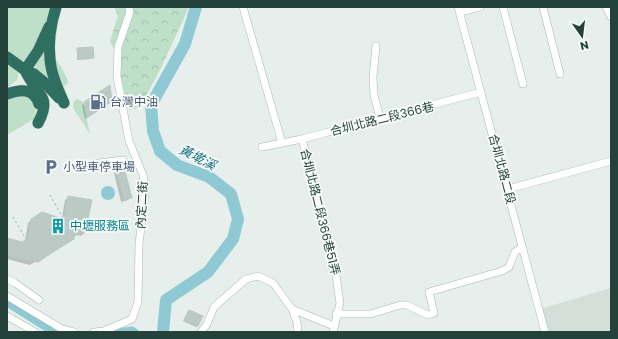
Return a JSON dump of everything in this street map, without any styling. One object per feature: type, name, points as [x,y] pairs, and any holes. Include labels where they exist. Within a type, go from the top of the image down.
[{"type":"highway","points":[[25,70],[38,51],[54,12]]},
{"type":"highway","points":[[7,57],[25,70],[34,74],[64,103],[55,80],[50,59],[50,35],[54,12]]},
{"type":"highway","points":[[7,94],[23,90],[34,94],[40,106],[38,123],[45,104],[40,92],[28,77],[25,70]]},
{"type":"street","name":"內定二街","points":[[94,332],[104,331],[132,319],[138,302],[138,244],[145,193],[143,175],[129,141],[117,77],[118,47],[130,12],[130,7]]},
{"type":"street","points":[[243,7],[282,143]]},
{"type":"street","points":[[459,10],[480,7]]},
{"type":"street","points":[[503,7],[523,84]]},
{"type":"street","points":[[543,7],[560,74]]},
{"type":"street","points":[[606,7],[611,16]]},
{"type":"street","name":"合圳北路二段","points":[[459,10],[545,332]]},
{"type":"street","points":[[376,46],[373,77],[374,95],[380,118]]},
{"type":"street","name":"合圳北路二段366巷","points":[[262,147],[302,139],[481,92]]},
{"type":"street","name":"合圳北路二段366巷51弄","points":[[302,139],[333,255],[340,303],[336,314],[334,329]]},
{"type":"street","points":[[99,162],[123,160]]},
{"type":"street","points":[[508,189],[611,161]]},
{"type":"street","points":[[336,314],[371,314],[400,305],[407,305],[428,315],[434,313],[429,292],[502,271],[509,267],[516,252],[522,247]]},
{"type":"street","points":[[201,332],[207,324],[214,307],[246,279],[258,276],[273,283],[292,309],[297,322],[298,332]]},
{"type":"street","points":[[7,279],[38,300]]},
{"type":"street","points":[[7,296],[62,329],[74,332]]},
{"type":"street","points":[[292,309],[334,329]]},
{"type":"street","points":[[7,316],[35,332]]},
{"type":"path","points":[[50,195],[62,216]]},
{"type":"path","points":[[13,217],[26,239]]},
{"type":"shaded area","points":[[611,288],[611,332],[546,332],[540,309]]},
{"type":"green space","points":[[7,7],[50,7],[40,41],[30,59],[23,62],[7,52]]},
{"type":"green space","points":[[114,7],[189,7],[161,68],[140,107],[129,110],[114,49],[110,41],[118,16]]},
{"type":"green space","points":[[45,49],[51,81],[36,71],[35,68],[38,59]]},
{"type":"green space","points":[[54,58],[61,66],[66,76],[68,82],[66,85],[62,86],[59,84]]},
{"type":"green space","points":[[7,61],[19,72],[17,80],[7,88]]},
{"type":"green space","points":[[26,94],[32,100],[36,108],[34,119],[7,135],[7,99]]},
{"type":"green space","points":[[77,99],[83,102],[90,134],[73,108],[74,101]]},
{"type":"water","points":[[105,186],[111,186],[115,190],[115,196],[111,200],[105,200],[101,196],[101,190]]},
{"type":"building","points":[[93,47],[94,58],[78,59],[77,48]]},
{"type":"building","name":"台灣中油","points":[[110,85],[112,101],[87,118],[84,102]]},
{"type":"building","points":[[124,167],[132,198],[124,200],[116,170]]},
{"type":"building","name":"中壢服務區","points":[[68,196],[92,200],[85,233],[81,232],[74,236],[74,239],[40,260],[39,259],[34,262],[7,256],[7,238],[22,242],[28,238],[31,219],[42,212],[60,218],[65,215]]},
{"type":"building","points":[[189,310],[203,316],[198,326],[184,320]]},
{"type":"waterway","name":"黃墘溪","points":[[163,332],[166,300],[208,272],[233,239],[238,219],[231,194],[209,177],[177,165],[160,151],[153,131],[151,105],[185,44],[196,7]]},
{"type":"waterway","points":[[7,303],[53,332]]},
{"type":"waterway","points":[[118,332],[132,330],[135,332]]},
{"type":"place","name":"台灣中油","points":[[98,102]]},
{"type":"place","name":"小型車停車場","points":[[51,167]]},
{"type":"place","name":"中壢服務區","points":[[58,226]]}]
